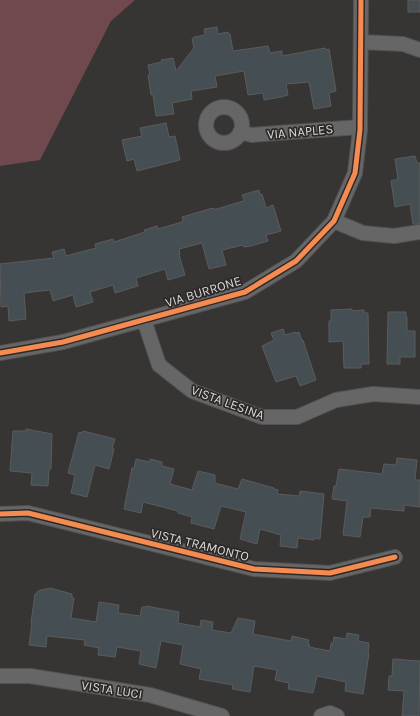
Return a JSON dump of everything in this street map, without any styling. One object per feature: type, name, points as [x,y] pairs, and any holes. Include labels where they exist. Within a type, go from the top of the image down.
[{"type":"street","name":"VIA BURRONE","points":[[0,354],[63,342],[245,292],[296,261],[334,221],[355,173],[360,127],[361,0]]},
{"type":"street","points":[[361,42],[402,44],[420,50]]},
{"type":"street","name":"VIA NAPLES","points":[[240,132],[252,135],[360,127]]},
{"type":"street","points":[[334,221],[363,233],[394,236],[420,232]]},
{"type":"street","name":"VISTA LESINA","points":[[144,320],[160,365],[192,392],[262,417],[297,417],[336,400],[373,394],[420,397]]},
{"type":"street","name":"VISTA TRAMONTO","points":[[0,514],[28,513],[254,569],[330,573],[395,557]]},
{"type":"street","name":"VISTA LUCI","points":[[0,676],[30,676],[150,695],[222,716]]},
{"type":"street","points":[[321,716],[330,713],[337,716]]},
{"type":"shaded area","points":[[0,0],[135,0],[111,21],[40,160],[0,166]]},
{"type":"building","points":[[408,0],[420,0],[420,12],[408,12]]},
{"type":"building","points":[[217,27],[218,34],[228,32],[228,34],[230,34],[233,51],[268,46],[270,53],[282,51],[282,56],[325,48],[326,50],[329,49],[336,91],[329,93],[331,106],[314,109],[309,82],[286,84],[288,95],[281,97],[264,100],[263,93],[248,95],[244,71],[215,76],[217,87],[191,91],[192,99],[172,103],[174,114],[156,116],[153,95],[151,95],[148,65],[162,62],[161,60],[173,58],[176,71],[194,48],[192,39],[194,37],[205,35],[204,29]]},
{"type":"building","points":[[166,123],[169,137],[175,136],[180,160],[137,171],[134,159],[127,161],[122,140],[142,136],[140,128]]},
{"type":"building","points":[[415,156],[417,163],[420,163],[420,224],[413,224],[410,204],[395,207],[391,181],[398,179],[395,159]]},
{"type":"building","points":[[259,190],[260,195],[262,194],[266,208],[273,205],[281,231],[266,235],[268,241],[251,246],[244,247],[243,245],[222,250],[226,265],[209,269],[202,243],[179,249],[179,255],[185,275],[168,280],[165,269],[136,278],[138,286],[115,293],[113,285],[90,292],[93,302],[76,307],[73,295],[53,301],[50,290],[24,293],[26,319],[9,321],[8,306],[1,307],[0,264],[54,258],[52,252],[64,249],[66,256],[96,248],[95,244],[113,239],[114,242],[145,232],[144,230],[157,226],[158,229],[182,222],[182,217],[243,201],[242,195]]},
{"type":"building","points":[[352,309],[352,311],[364,310],[364,313],[368,313],[369,364],[361,364],[361,368],[344,368],[343,341],[329,342],[329,321],[331,321],[331,310]]},
{"type":"building","points":[[388,312],[406,312],[407,331],[415,331],[415,357],[400,357],[400,364],[387,364]]},
{"type":"building","points":[[283,329],[285,335],[299,332],[316,380],[300,386],[296,376],[276,382],[262,346],[274,340],[271,333]]},
{"type":"building","points":[[26,429],[52,434],[51,469],[49,469],[48,486],[31,485],[32,473],[10,471],[13,431],[26,431]]},
{"type":"building","points":[[83,431],[115,439],[109,469],[95,465],[87,497],[71,493],[75,475],[68,473],[79,432],[82,433]]},
{"type":"building","points":[[397,458],[417,460],[415,480],[420,480],[420,507],[404,505],[404,511],[371,508],[370,517],[363,517],[360,537],[343,535],[347,501],[332,499],[339,469],[382,474],[384,464],[396,465]]},
{"type":"building","points":[[136,459],[150,462],[150,459],[162,462],[162,466],[174,469],[170,484],[192,490],[198,471],[215,475],[215,483],[238,489],[242,479],[274,488],[278,490],[277,494],[299,496],[300,491],[324,494],[320,539],[314,538],[314,540],[298,538],[297,548],[280,546],[281,535],[260,529],[257,544],[240,539],[246,512],[221,506],[214,529],[191,523],[192,517],[178,513],[178,511],[143,502],[141,513],[124,509],[132,468],[134,468]]},
{"type":"building","points":[[50,588],[72,594],[72,598],[74,598],[71,618],[96,622],[99,602],[119,605],[118,613],[140,616],[142,607],[146,606],[179,612],[178,623],[200,627],[201,620],[213,622],[212,630],[231,633],[238,618],[255,621],[253,634],[291,641],[292,636],[309,640],[309,647],[330,651],[331,643],[333,643],[334,637],[346,639],[347,633],[359,635],[358,641],[369,643],[363,694],[345,691],[346,682],[317,676],[313,693],[288,689],[289,683],[275,680],[277,670],[254,666],[250,692],[232,689],[233,685],[199,679],[201,669],[180,664],[183,645],[161,641],[156,668],[139,664],[141,651],[117,647],[115,657],[98,655],[99,648],[84,645],[85,640],[47,636],[46,647],[29,645],[35,594],[41,590]]},
{"type":"building","points":[[393,659],[420,661],[419,716],[402,716],[404,691],[388,690],[389,676],[392,676]]},
{"type":"cycle path","points":[[0,353],[63,342],[245,292],[296,261],[334,221],[355,173],[360,130],[361,0]]},
{"type":"cycle path","points":[[0,514],[28,513],[254,569],[330,573],[395,557]]}]
